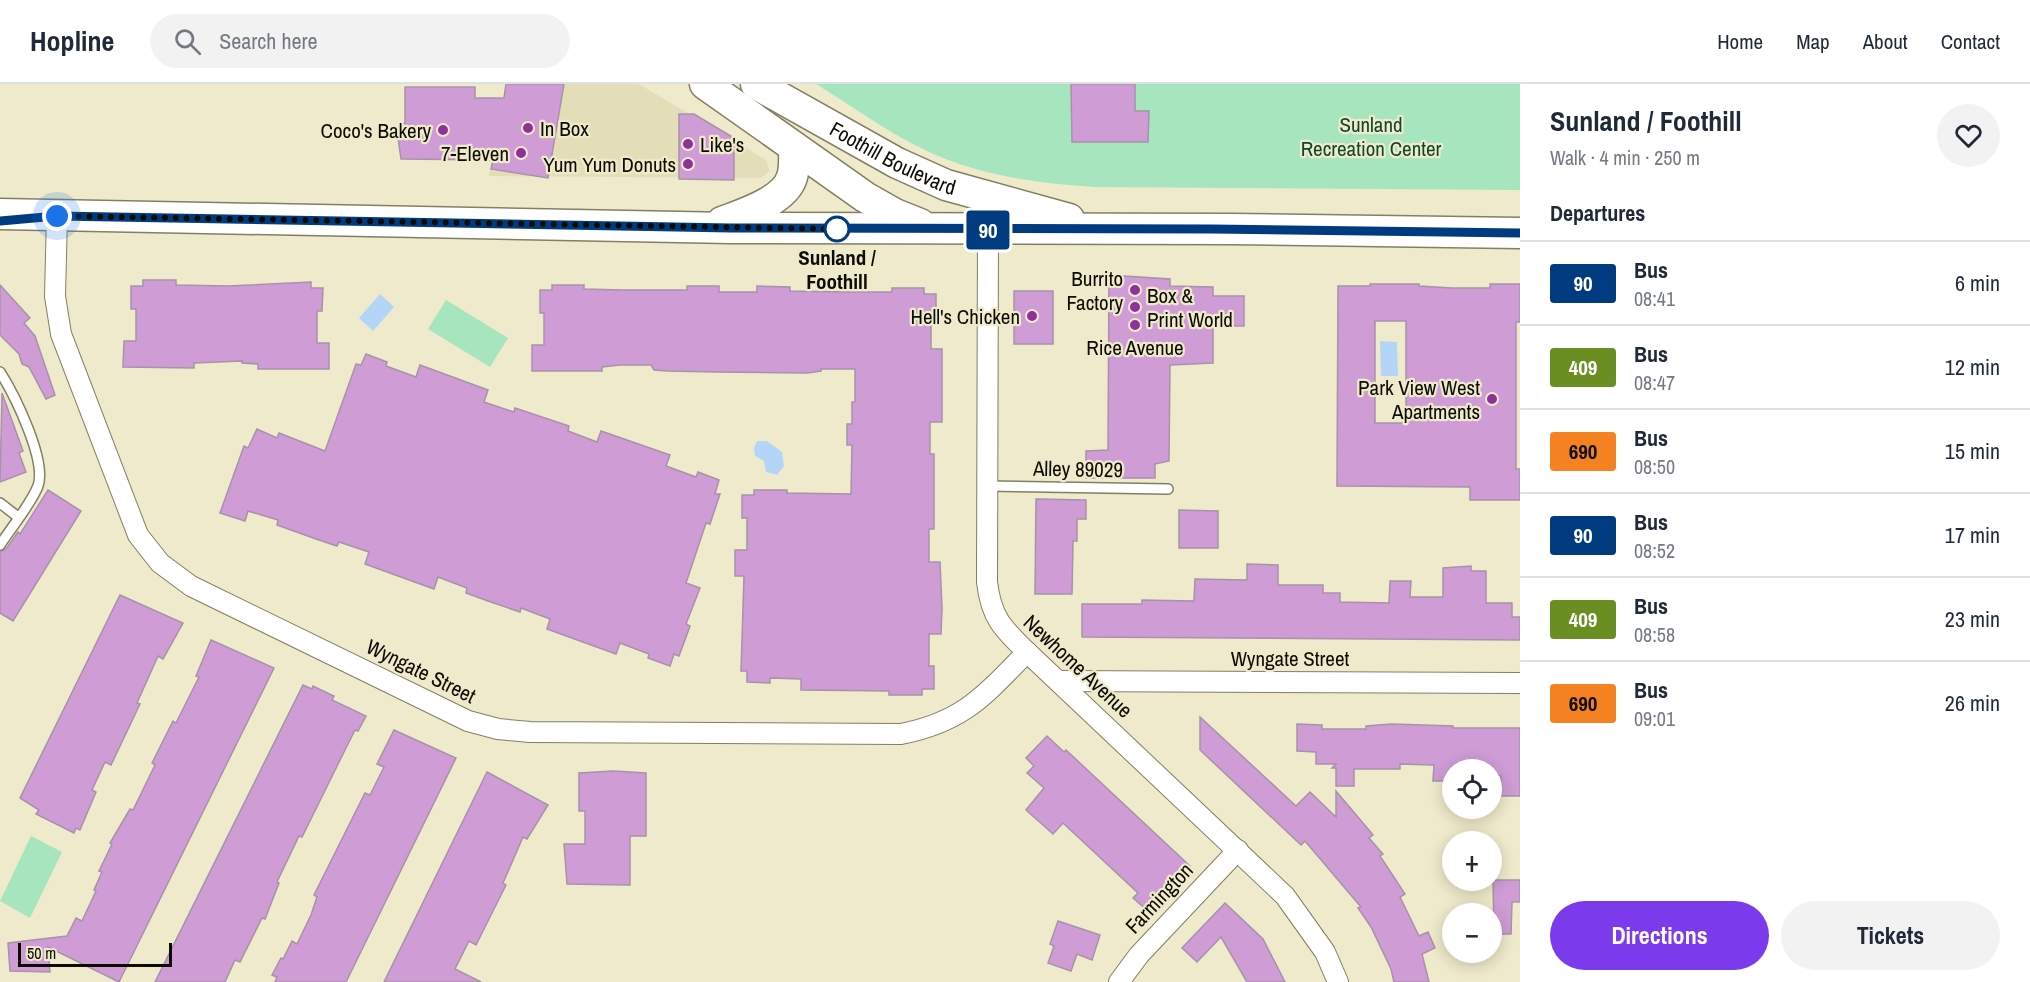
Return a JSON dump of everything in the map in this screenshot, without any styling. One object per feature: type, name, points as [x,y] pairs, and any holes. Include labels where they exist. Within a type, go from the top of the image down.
[{"type":"main road","name":"Foothill Boulevard","points":[[705,84],[794,149],[866,197],[895,214],[931,229],[1520,233]]},
{"type":"main road","name":"Foothill Boulevard","points":[[756,84],[897,163],[946,185],[1110,229]]},
{"type":"main road","points":[[708,228],[753,211],[783,190],[792,180],[794,149]]},
{"type":"main road","points":[[0,214],[708,228],[931,229]]},
{"type":"main road","points":[[0,221],[57,216]]},
{"type":"street","name":"Wyngate Street","points":[[57,216],[56,296],[61,334],[132,522],[152,555],[191,586],[468,721],[498,729],[530,732],[901,734],[927,729],[960,715],[984,696],[1027,652]]},
{"type":"street","name":"Newhome Avenue","points":[[988,230],[987,582],[992,607],[999,625],[1285,896],[1307,923],[1325,952],[1338,982]]},
{"type":"street","name":"Wyngate Street","points":[[1059,681],[1520,683]]},
{"type":"street","name":"Farmington","points":[[1119,982],[1139,954],[1238,850]]},
{"type":"lane","points":[[0,372],[8,383],[38,458],[38,485],[0,545]]},
{"type":"lane","name":"Alley 89029","points":[[986,486],[1168,489]]},
{"type":"lane","points":[[0,503],[18,517]]},
{"type":"shaded area","points":[[506,84],[639,84],[766,160],[770,171],[761,178],[489,176]]},
{"type":"green space","name":"Sunland Recreation Center","points":[[816,84],[1520,84],[1520,190],[1095,187],[1008,177],[966,166],[925,150],[883,127]]},
{"type":"green space","points":[[446,300],[508,338],[490,367],[428,329]]},
{"type":"green space","points":[[31,836],[62,852],[30,918],[0,901]]},
{"type":"water","points":[[380,294],[394,307],[373,331],[359,318]]},
{"type":"water","points":[[1380,341],[1397,342],[1398,376],[1381,376]]},
{"type":"water","points":[[757,441],[767,441],[782,452],[784,466],[777,475],[766,472],[764,461],[755,456],[754,448]]},
{"type":"building","points":[[506,84],[564,84],[548,178],[491,169],[493,160],[401,159],[398,138],[400,123],[405,123],[405,87],[475,87],[475,98],[504,98]]},
{"type":"building","points":[[1071,84],[1135,84],[1135,111],[1149,111],[1148,142],[1072,142]]},
{"type":"building","points":[[679,114],[694,114],[734,138],[734,180],[679,179]]},
{"type":"building","points":[[1109,275],[1170,279],[1170,286],[1213,287],[1213,296],[1244,296],[1244,326],[1213,326],[1213,363],[1170,365],[1169,461],[1155,464],[1155,478],[1086,478],[1086,451],[1108,450]]},
{"type":"building","points":[[143,280],[176,280],[176,285],[229,286],[311,282],[311,288],[323,288],[322,311],[317,311],[317,343],[329,343],[329,369],[258,369],[258,364],[242,363],[242,361],[194,363],[194,368],[123,367],[124,341],[136,341],[136,309],[131,309],[131,286],[143,286]]},
{"type":"building","points":[[1370,284],[1419,284],[1419,286],[1452,288],[1490,288],[1490,284],[1520,284],[1520,322],[1516,322],[1516,469],[1520,469],[1520,500],[1470,500],[1470,487],[1337,486],[1338,286],[1370,286]],"holes":[[[1375,321],[1406,321],[1406,423],[1375,423]]]},
{"type":"building","points":[[0,285],[30,318],[24,323],[35,336],[55,395],[46,399],[29,367],[22,364],[19,354],[0,335]]},
{"type":"building","points":[[552,285],[584,285],[584,289],[622,290],[687,290],[687,286],[719,286],[719,292],[757,292],[757,286],[790,287],[790,291],[853,292],[892,292],[892,288],[924,288],[924,294],[936,294],[936,317],[931,317],[931,349],[942,349],[942,422],[930,422],[930,454],[934,454],[934,529],[929,529],[929,562],[940,562],[942,608],[941,634],[929,634],[929,666],[934,666],[934,689],[922,689],[922,695],[889,695],[889,691],[801,690],[801,679],[770,678],[770,683],[747,682],[747,671],[741,671],[744,576],[735,576],[735,550],[747,550],[747,518],[742,518],[742,495],[754,495],[754,490],[851,494],[852,445],[847,445],[847,424],[852,424],[855,369],[821,369],[821,371],[807,373],[717,372],[667,371],[654,370],[651,365],[620,365],[602,367],[602,371],[532,371],[532,345],[544,345],[544,313],[540,313],[540,290],[552,290]]},
{"type":"building","points":[[1014,291],[1053,291],[1053,344],[1014,344]]},
{"type":"building","points":[[366,354],[387,362],[386,366],[416,377],[420,365],[488,390],[484,402],[514,412],[515,408],[569,426],[568,431],[597,442],[601,431],[670,455],[666,466],[696,477],[698,472],[719,480],[715,494],[720,494],[710,524],[706,523],[686,583],[700,588],[686,624],[690,626],[679,656],[674,654],[670,666],[648,658],[649,654],[620,643],[616,654],[547,629],[550,619],[521,608],[520,612],[466,593],[467,588],[438,577],[434,589],[365,564],[369,552],[339,542],[337,546],[316,539],[277,525],[278,520],[248,511],[245,521],[220,513],[244,446],[248,448],[257,429],[277,438],[279,433],[325,451],[356,364],[361,365]]},
{"type":"building","points":[[2,393],[23,451],[19,453],[26,472],[0,482]]},
{"type":"building","points":[[48,490],[81,511],[13,621],[0,613],[0,552],[6,549],[18,532],[20,534]]},
{"type":"building","points":[[1036,499],[1086,500],[1086,519],[1077,519],[1077,541],[1073,541],[1072,594],[1035,594]]},
{"type":"building","points":[[1179,510],[1218,511],[1218,548],[1179,548]]},
{"type":"building","points":[[1247,564],[1278,565],[1278,585],[1323,585],[1323,593],[1340,593],[1340,602],[1389,603],[1390,581],[1411,581],[1410,597],[1443,597],[1443,568],[1471,566],[1471,571],[1486,571],[1486,603],[1512,603],[1512,617],[1520,617],[1520,640],[1082,637],[1082,604],[1142,604],[1142,600],[1194,601],[1195,579],[1247,580]]},
{"type":"building","points":[[120,595],[183,623],[163,659],[158,656],[137,703],[140,704],[111,765],[105,762],[92,790],[96,792],[80,830],[76,828],[74,833],[36,814],[39,810],[20,798]]},
{"type":"building","points":[[211,640],[274,668],[119,982],[48,947],[50,972],[10,971],[8,943],[67,936],[76,918],[82,921],[96,891],[94,890],[102,872],[99,871],[112,844],[110,843],[130,809],[133,810],[155,765],[152,763],[173,721],[176,723],[199,677],[196,676]]},
{"type":"building","points":[[303,685],[312,689],[313,686],[334,696],[332,700],[366,716],[358,731],[355,730],[302,837],[299,836],[277,882],[279,883],[265,919],[262,918],[240,962],[235,960],[225,982],[155,982]]},
{"type":"building","points":[[1200,717],[1296,806],[1310,792],[1336,817],[1336,791],[1373,835],[1369,838],[1383,854],[1380,856],[1405,894],[1400,897],[1419,936],[1428,932],[1435,948],[1422,954],[1429,982],[1394,982],[1391,969],[1371,927],[1358,908],[1361,907],[1305,841],[1301,845],[1200,750]]},
{"type":"building","points":[[1297,724],[1322,725],[1322,729],[1366,729],[1366,726],[1392,724],[1453,726],[1453,728],[1520,728],[1520,796],[1502,796],[1502,759],[1442,759],[1442,781],[1433,781],[1434,765],[1400,764],[1400,769],[1354,769],[1354,786],[1336,786],[1336,768],[1332,768],[1336,764],[1316,764],[1316,752],[1297,751]]},
{"type":"building","points":[[394,730],[456,758],[346,982],[275,982],[277,977],[272,975],[292,941],[297,944],[311,915],[317,897],[314,895],[365,793],[370,795],[384,767],[377,764]]},
{"type":"building","points":[[1047,736],[1064,752],[1066,750],[1190,866],[1149,912],[1133,898],[1138,893],[1063,823],[1053,834],[1026,810],[1044,788],[1027,773],[1034,766],[1026,758]]},
{"type":"building","points":[[613,771],[646,773],[646,836],[630,836],[630,885],[567,884],[564,844],[585,844],[585,811],[579,811],[579,773]]},
{"type":"building","points":[[487,772],[548,805],[527,839],[523,837],[503,883],[506,885],[476,945],[469,941],[455,969],[481,982],[384,982]]},
{"type":"building","points":[[1502,880],[1520,880],[1520,902],[1512,902],[1511,934],[1502,934],[1502,903],[1493,903],[1493,891],[1502,891]]},
{"type":"building","points":[[1225,903],[1263,939],[1285,982],[1247,982],[1221,937],[1197,962],[1182,948]]},
{"type":"building","points":[[1058,921],[1100,935],[1092,960],[1077,954],[1071,971],[1048,963],[1054,946],[1050,944]]},
{"type":"bus line","name":"90","points":[[0,221],[57,216],[346,219],[731,228],[1212,229],[1520,233]]},
{"type":"place","name":"In Box","points":[[528,128]]},
{"type":"place","name":"Coco's Bakery","points":[[443,130]]},
{"type":"place","name":"Like's","points":[[688,144]]},
{"type":"place","name":"7-Eleven","points":[[521,153]]},
{"type":"place","name":"Yum Yum Donuts","points":[[688,164]]},
{"type":"place","name":"Sunland / Foothill","points":[[837,229]]},
{"type":"place","name":"Burrito Factory","points":[[1135,290]]},
{"type":"place","name":"Box & Print World","points":[[1135,307]]},
{"type":"place","name":"Hell's Chicken","points":[[1032,316]]},
{"type":"place","name":"Rice Avenue","points":[[1135,325]]},
{"type":"place","name":"Park View West Apartments","points":[[1492,399]]},
{"type":"route","points":[[57,216],[346,219],[837,229]]}]
